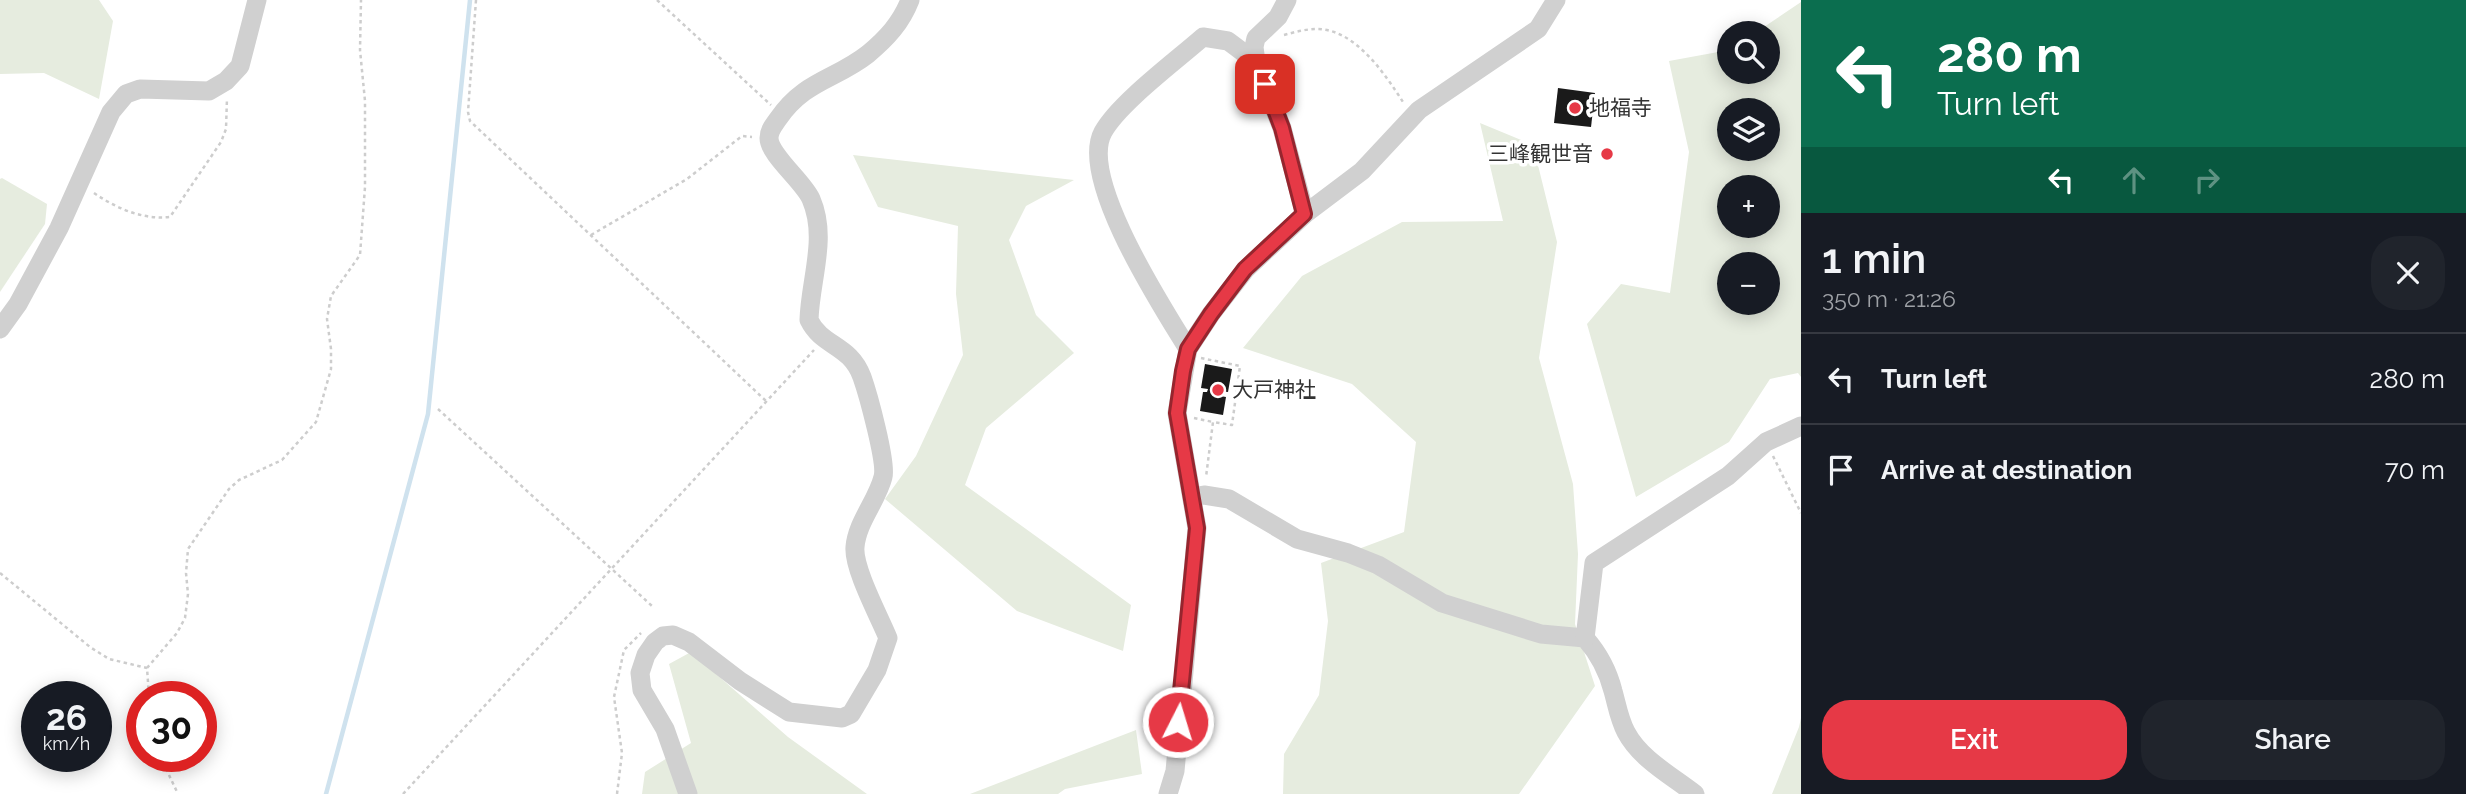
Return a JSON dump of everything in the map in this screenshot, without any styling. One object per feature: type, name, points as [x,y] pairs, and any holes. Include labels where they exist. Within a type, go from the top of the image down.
[{"type":"street","points":[[0,329],[18,304],[60,228],[111,112],[126,94],[140,89],[209,91],[226,81],[240,66],[257,0]]},
{"type":"street","points":[[688,794],[665,729],[642,690],[640,673],[646,655],[663,636],[673,635],[689,642],[740,681],[789,712],[842,718],[851,714],[863,695],[886,646],[888,638],[858,566],[854,549],[884,476],[884,466],[861,375],[852,357],[813,329],[809,320],[818,230],[811,199],[769,141],[771,130],[781,114],[803,91],[846,69],[867,54],[895,29],[910,0]]},
{"type":"street","points":[[1287,0],[1278,17],[1256,38],[1256,62],[1282,128],[1304,214]]},
{"type":"street","points":[[1168,794],[1175,771],[1197,528],[1198,496],[1177,413],[1188,349],[1245,269],[1304,214],[1362,172],[1410,118],[1538,29],[1556,0]]},
{"type":"street","points":[[1188,349],[1152,288],[1117,218],[1100,176],[1098,153],[1102,134],[1116,114],[1203,37],[1228,41],[1256,62]]},
{"type":"street","points":[[1585,638],[1594,563],[1728,476],[1766,442],[1801,426]]},
{"type":"street","points":[[1198,496],[1229,499],[1297,539],[1348,553],[1378,565],[1441,603],[1541,634],[1585,638],[1601,657],[1613,688],[1621,723],[1628,735],[1648,758],[1695,794]]},
{"type":"path","points":[[148,681],[147,668],[177,633],[185,618],[188,548],[194,538],[229,489],[239,481],[282,460],[316,422],[331,369],[327,319],[331,296],[360,255],[365,187],[361,0]]},
{"type":"path","points":[[476,0],[468,112],[470,121],[766,401]]},
{"type":"path","points":[[657,0],[781,114]]},
{"type":"path","points":[[1280,36],[1317,29],[1350,40],[1369,55],[1381,70],[1410,118]]},
{"type":"path","points":[[79,182],[127,211],[161,218],[170,217],[221,142],[227,120],[226,81]]},
{"type":"path","points":[[590,235],[687,179],[742,136],[769,141]]},
{"type":"path","points":[[403,794],[610,568],[811,355],[823,337]]},
{"type":"path","points":[[1194,407],[1192,418],[1233,425],[1240,366],[1201,358],[1200,366]]},
{"type":"path","points":[[439,409],[652,606]]},
{"type":"path","points":[[1198,496],[1213,422]]},
{"type":"path","points":[[1766,442],[1801,513]]},
{"type":"path","points":[[0,573],[90,647],[109,659],[147,668]]},
{"type":"path","points":[[168,772],[178,794]]},
{"type":"shaded area","points":[[0,0],[99,0],[113,21],[99,99],[44,73],[0,74]]},
{"type":"shaded area","points":[[1801,2],[1801,377],[1798,373],[1770,379],[1729,442],[1636,497],[1587,324],[1621,284],[1670,293],[1689,152],[1669,61],[1717,52],[1717,84],[1780,84],[1780,21],[1773,21]]},
{"type":"shaded area","points":[[1480,123],[1533,145],[1557,242],[1539,358],[1573,484],[1578,554],[1575,624],[1595,686],[1519,794],[1283,794],[1284,754],[1319,695],[1328,621],[1321,563],[1404,532],[1416,442],[1352,384],[1243,348],[1302,276],[1402,222],[1503,221]]},
{"type":"shaded area","points":[[853,155],[1074,180],[1026,206],[1009,240],[1036,315],[1074,353],[986,428],[965,485],[1131,605],[1123,651],[1017,611],[885,499],[916,456],[963,355],[956,294],[958,226],[878,207]]},
{"type":"shaded area","points":[[0,179],[47,204],[45,224],[0,292]]},
{"type":"shaded area","points":[[691,652],[788,737],[867,794],[642,794],[645,772],[691,743],[669,664]]},
{"type":"shaded area","points":[[1801,718],[1801,794],[1772,794],[1799,727]]},
{"type":"shaded area","points":[[1136,730],[1142,774],[1065,789],[1058,794],[970,794]]},
{"type":"building","name":"地福寺","points":[[1558,88],[1595,93],[1591,127],[1554,123]]},
{"type":"building","name":"三峰観世音","points":[[1603,148],[1612,149],[1610,160],[1601,158]]},
{"type":"building","name":"大戸神社","points":[[1205,364],[1232,369],[1228,392],[1221,391],[1220,396],[1226,397],[1223,415],[1200,411],[1203,392],[1208,389],[1201,388]]},
{"type":"waterway","points":[[326,794],[428,414],[470,0]]},
{"type":"place","name":"地福寺","points":[[1575,108]]},
{"type":"place","name":"三峰観世音","points":[[1607,154]]},
{"type":"place","name":"大戸神社","points":[[1218,390]]},
{"type":"route","points":[[1178,722],[1197,528],[1177,413],[1188,349],[1245,269],[1276,243],[1304,214],[1282,128],[1265,84]]}]
